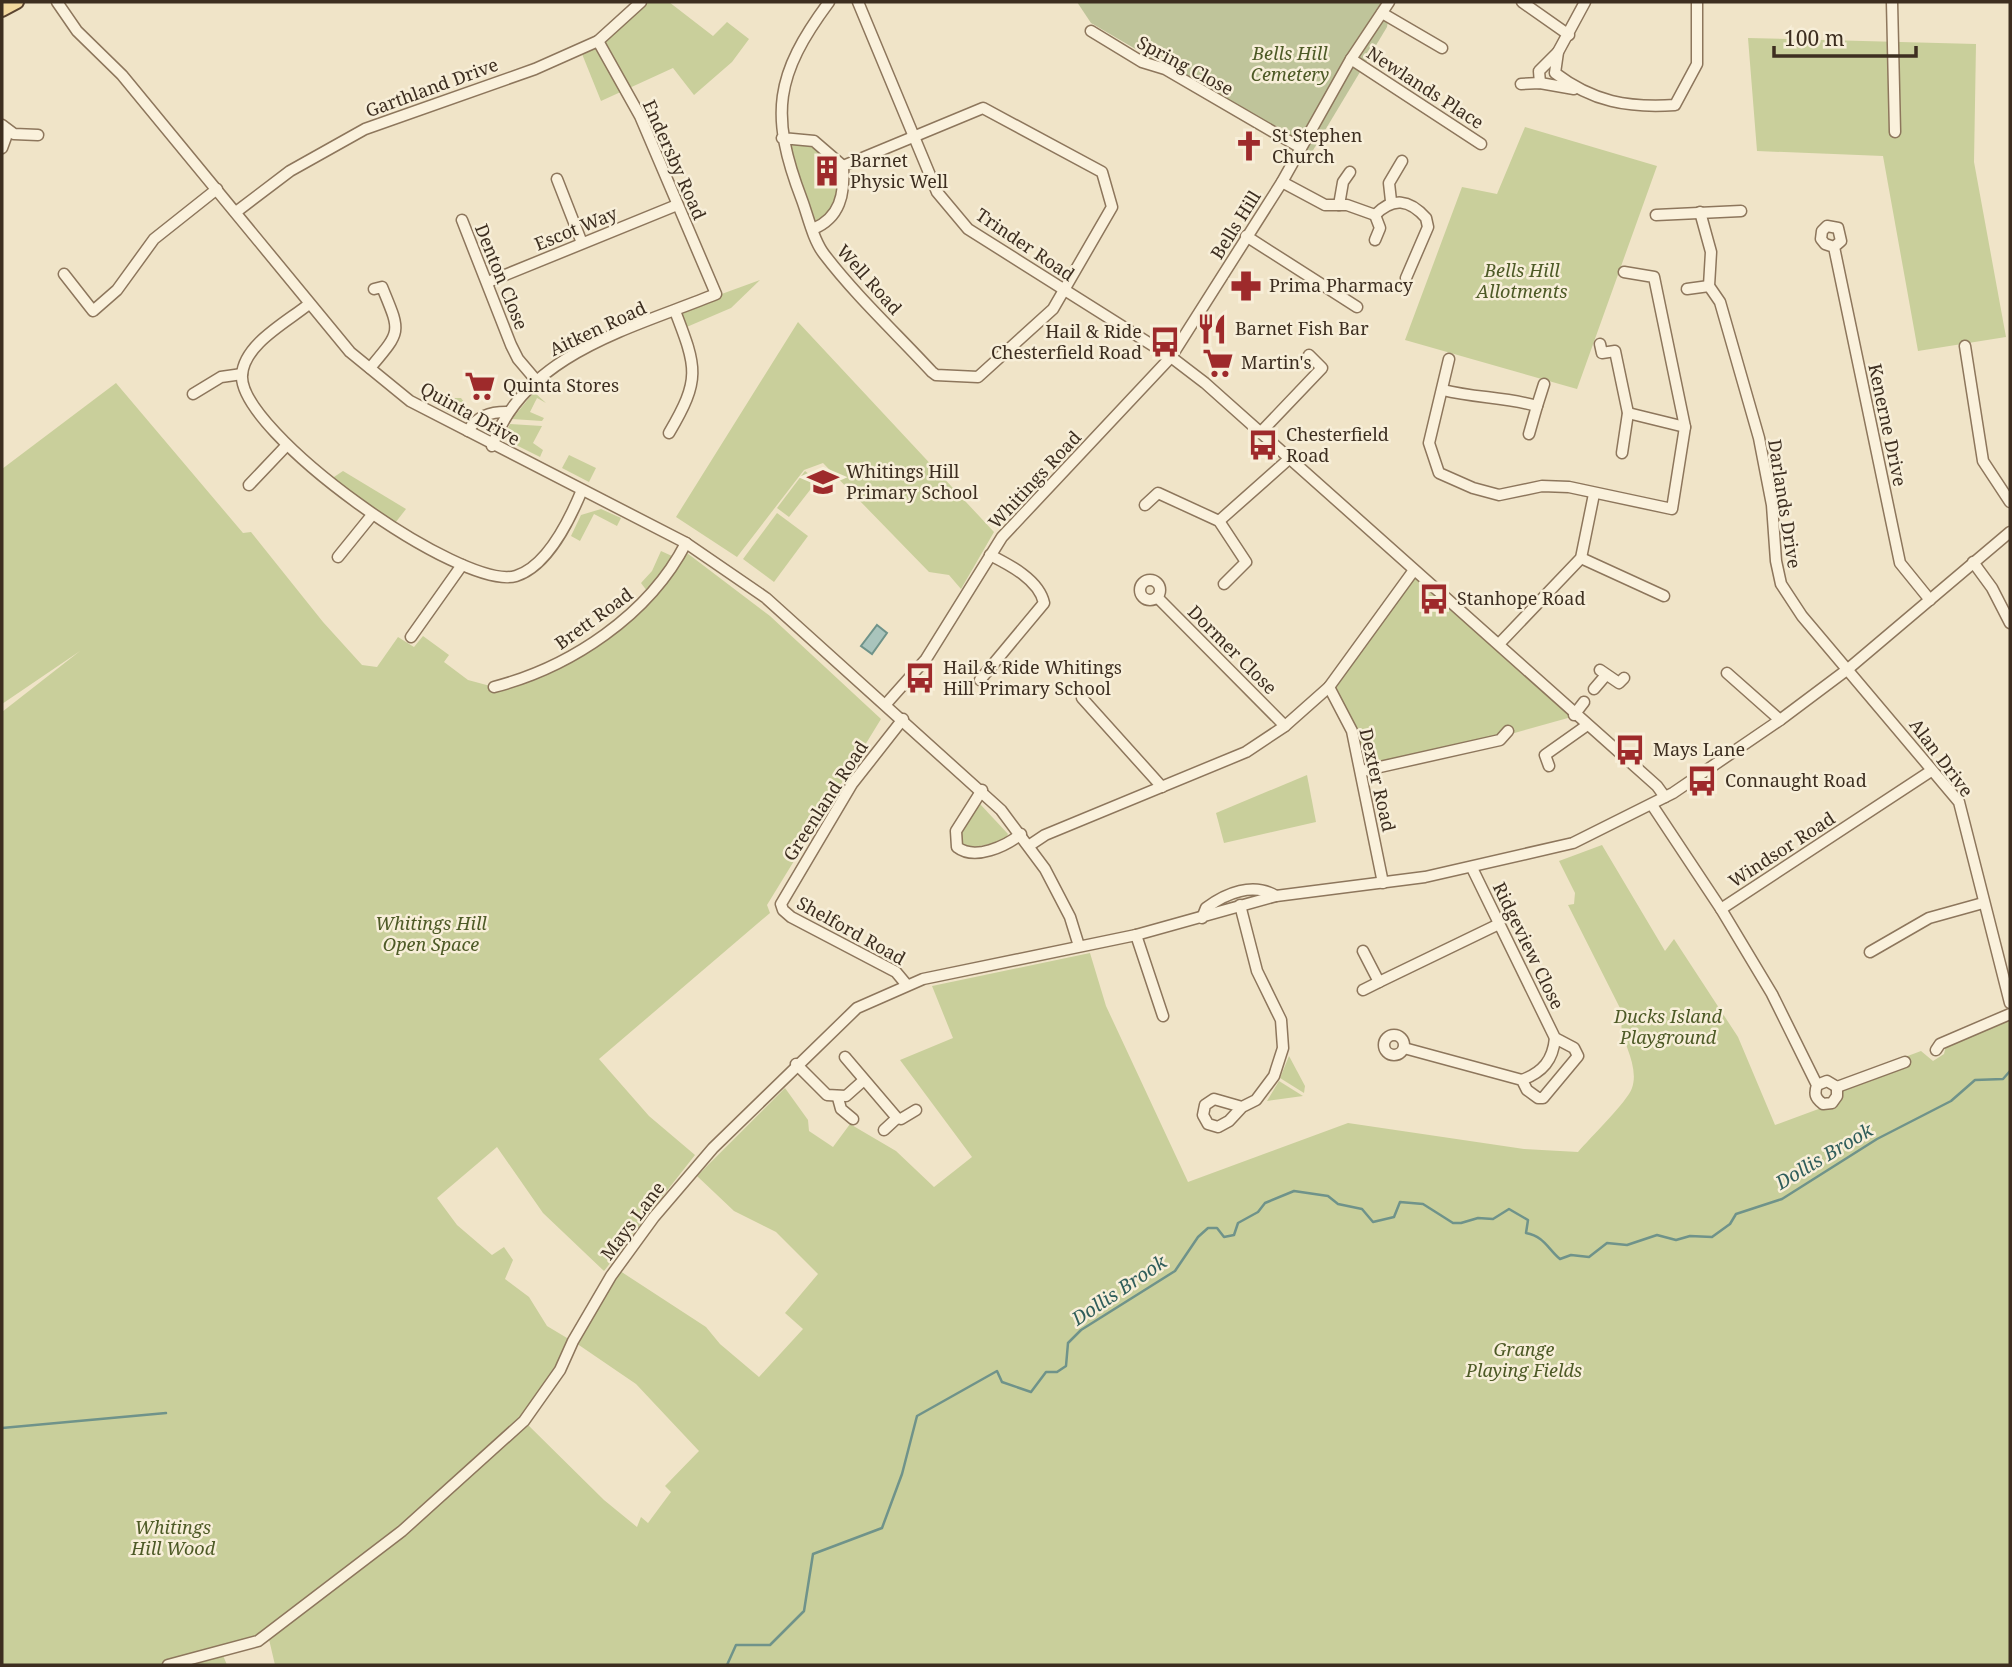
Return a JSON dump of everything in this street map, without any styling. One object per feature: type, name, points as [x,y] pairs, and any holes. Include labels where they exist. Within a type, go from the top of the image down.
[{"type":"main road","points":[[2,10],[16,2]]},
{"type":"street","name":"Quinta Drive","points":[[57,2],[77,31],[122,75],[350,352],[410,401],[492,446],[686,543],[766,598],[982,790],[1030,845],[1070,917],[1079,946]]},
{"type":"street","name":"Garthland Drive","points":[[236,212],[290,171],[365,129],[535,69],[598,41],[641,2]]},
{"type":"street","name":"Well Road","points":[[829,2],[807,32],[786,74],[781,114],[785,158],[821,252],[936,375],[978,377],[1053,310],[1066,292],[1112,207],[1102,172],[983,108],[914,137]]},
{"type":"street","name":"Trinder Road","points":[[858,2],[937,192],[968,229],[1171,357]]},
{"type":"street","name":"Bells Hill","points":[[1171,357],[1282,182],[1352,59],[1390,2]]},
{"type":"street","points":[[1522,2],[1569,35]]},
{"type":"street","points":[[1540,83],[1539,71],[1558,52],[1585,2]]},
{"type":"street","points":[[1521,83],[1540,83],[1578,90],[1637,108],[1675,105],[1697,64],[1697,2]]},
{"type":"street","points":[[1892,2],[1895,132]]},
{"type":"street","points":[[1382,13],[1442,48]]},
{"type":"street","name":"Spring Close","points":[[1091,31],[1142,62],[1165,69],[1301,148]]},
{"type":"street","name":"Endersby Road","points":[[598,41],[640,116],[716,294]]},
{"type":"street","points":[[1558,52],[1555,73],[1578,90]]},
{"type":"street","name":"Newlands Place","points":[[1352,59],[1481,144]]},
{"type":"street","points":[[2,126],[14,134],[38,135]]},
{"type":"street","points":[[2,126],[5,137],[2,148]]},
{"type":"street","points":[[842,166],[914,137]]},
{"type":"street","points":[[782,138],[814,141],[842,166],[843,197],[830,218],[813,229]]},
{"type":"street","points":[[1391,201],[1389,183],[1402,161]]},
{"type":"street","points":[[1339,205],[1343,182],[1350,172]]},
{"type":"street","points":[[557,178],[582,243]]},
{"type":"street","points":[[1282,182],[1325,205],[1339,205],[1375,215]]},
{"type":"street","points":[[64,274],[93,311],[117,290],[154,239],[217,189]]},
{"type":"street","points":[[1375,215],[1391,201],[1405,203],[1423,214],[1428,222],[1406,278]]},
{"type":"street","name":"Escot Way","points":[[488,282],[677,205]]},
{"type":"street","points":[[1656,215],[1741,211]]},
{"type":"street","points":[[1687,289],[1709,286],[1712,252],[1700,212]]},
{"type":"street","points":[[1375,215],[1380,228],[1375,240]]},
{"type":"street","name":"Denton Close","points":[[461,220],[518,359],[535,379]]},
{"type":"street","points":[[1246,236],[1357,307]]},
{"type":"street","name":"Kenerne Drive","points":[[1834,247],[1900,563],[1930,600]]},
{"type":"street","points":[[1449,359],[1429,443],[1439,473],[1473,488],[1499,495],[1542,486],[1569,487],[1672,509],[1685,427],[1654,277],[1624,272]]},
{"type":"street","name":"Darlands Drive","points":[[1709,286],[1720,302],[1759,438],[1772,505],[1776,561],[1781,584],[1802,616],[1848,669]]},
{"type":"street","points":[[370,368],[397,332],[397,323],[382,287],[374,289]]},
{"type":"street","name":"Aitken Road","points":[[492,446],[506,412],[535,379],[579,352],[716,294]]},
{"type":"street","points":[[309,304],[250,351],[242,374],[250,405],[287,445],[372,515],[484,576],[501,578],[517,576],[535,565],[573,512],[582,490]]},
{"type":"street","points":[[669,433],[689,400],[693,384],[690,352],[675,311]]},
{"type":"street","points":[[1600,344],[1602,353],[1615,351],[1629,412],[1622,453]]},
{"type":"street","points":[[1965,346],[1986,469],[2010,502]]},
{"type":"street","points":[[1262,431],[1322,368],[1309,355]]},
{"type":"street","points":[[1171,357],[1262,431],[1586,726],[1657,786],[1665,797]]},
{"type":"street","name":"Whitings Road","points":[[887,704],[926,659],[990,555],[1012,525],[1171,357]]},
{"type":"street","points":[[193,394],[220,377],[242,374]]},
{"type":"street","points":[[1529,434],[1544,384]]},
{"type":"street","points":[[1443,390],[1479,398],[1504,397],[1537,406]]},
{"type":"street","points":[[468,431],[473,423],[490,412],[506,412]]},
{"type":"street","points":[[1629,412],[1685,427]]},
{"type":"street","points":[[249,485],[287,445]]},
{"type":"street","points":[[1219,522],[1290,458]]},
{"type":"street","points":[[1145,505],[1158,493],[1164,494],[1219,522],[1246,562],[1224,584]]},
{"type":"street","points":[[1499,644],[1581,558],[1594,494]]},
{"type":"street","points":[[338,557],[372,515]]},
{"type":"street","name":"Mays Lane","points":[[168,1665],[258,1641],[402,1531],[524,1421],[560,1370],[573,1341],[611,1276],[654,1217],[702,1160],[850,1012],[906,984],[1136,935],[1240,905],[1276,897],[1472,868],[1573,843],[1665,797],[1780,720],[1848,669],[2010,532]]},
{"type":"street","name":"Brett Road","points":[[494,687],[533,677],[558,664],[638,608],[665,580],[686,543]]},
{"type":"street","points":[[980,680],[1044,603],[1042,593],[1016,569],[990,555]]},
{"type":"street","points":[[1581,558],[1664,596]]},
{"type":"street","points":[[1973,562],[1992,588],[2010,623]]},
{"type":"street","points":[[411,637],[462,565]]},
{"type":"street","points":[[1030,845],[1045,835],[1246,752],[1285,726],[1329,687],[1414,570]]},
{"type":"street","name":"Dormer Close","points":[[1157,597],[1285,726]]},
{"type":"street","name":"Alan Drive","points":[[1848,669],[1959,802],[2010,1003]]},
{"type":"street","points":[[1594,689],[1603,672],[1614,682],[1619,683],[1624,678]]},
{"type":"street","points":[[1727,673],[1780,720]]},
{"type":"street","name":"Dexter Road","points":[[1329,687],[1352,731],[1383,883]]},
{"type":"street","points":[[1082,698],[1162,787]]},
{"type":"street","points":[[1574,715],[1584,702]]},
{"type":"street","name":"Greenland Road","points":[[781,904],[852,784],[903,719]]},
{"type":"street","points":[[1549,766],[1545,755],[1586,726]]},
{"type":"street","points":[[1362,771],[1500,740],[1508,731]]},
{"type":"street","name":"Windsor Road","points":[[1721,909],[1931,771]]},
{"type":"street","points":[[982,790],[956,831],[957,847],[968,853],[979,852],[1009,844],[1021,834]]},
{"type":"street","points":[[1652,804],[1721,909],[1772,994],[1817,1085],[1815,1092],[1823,1104],[1835,1100],[1837,1087]]},
{"type":"street","name":"Ridgeview Close","points":[[1472,868],[1555,1038],[1574,1048],[1578,1056],[1543,1098],[1527,1090],[1522,1080]]},
{"type":"street","name":"Mays Lane","points":[[1202,918],[1206,908],[1232,893],[1266,890],[1276,897]]},
{"type":"street","points":[[1870,951],[1929,918],[1983,903]]},
{"type":"street","name":"Shelford Road","points":[[781,904],[783,910],[791,916],[896,972],[906,984]]},
{"type":"street","points":[[1240,905],[1257,971],[1281,1020],[1283,1041],[1280,1062],[1267,1089],[1256,1101],[1242,1107]]},
{"type":"street","points":[[1363,990],[1499,924]]},
{"type":"street","points":[[1136,935],[1156,1003],[1163,1016]]},
{"type":"street","points":[[1363,951],[1379,982]]},
{"type":"street","points":[[1936,1050],[1940,1044],[2010,1013]]},
{"type":"street","name":"Ridgeview Close","points":[[1404,1048],[1522,1080],[1545,1068],[1551,1058],[1555,1038]]},
{"type":"street","points":[[845,1057],[897,1118]]},
{"type":"street","points":[[1837,1087],[1905,1062]]},
{"type":"street","points":[[796,1064],[819,1090],[838,1098],[846,1096],[864,1080]]},
{"type":"street","points":[[1817,1085],[1827,1081],[1837,1087]]},
{"type":"street","points":[[838,1098],[841,1109],[853,1119]]},
{"type":"street","points":[[884,1130],[897,1118],[901,1119],[916,1110]]},
{"type":"green space","points":[[645,2],[669,2],[713,36],[727,22],[749,39],[732,62],[694,95],[673,68],[601,101],[580,49]]},
{"type":"green space","name":"Bells Hill Cemetery","points":[[1077,2],[1391,2],[1387,27],[1312,152],[1091,23]]},
{"type":"green space","points":[[1748,38],[1976,44],[1974,162],[2006,337],[1918,351],[1883,156],[1757,151]]},
{"type":"green space","name":"Bells Hill Allotments","points":[[1525,127],[1657,166],[1577,389],[1405,340],[1462,187],[1497,194]]},
{"type":"green space","points":[[792,142],[813,144],[831,158],[817,165],[826,183],[841,179],[835,204],[824,219],[818,222],[814,220],[788,146]]},
{"type":"green space","points":[[760,280],[731,308],[682,329],[675,311]]},
{"type":"green space","points":[[798,322],[994,532],[961,589],[949,575],[929,572],[823,463],[804,470],[737,557],[676,517]]},
{"type":"green space","points":[[116,383],[243,533],[251,532],[323,622],[362,665],[377,667],[398,637],[414,647],[423,636],[449,655],[444,662],[468,680],[494,687],[533,677],[638,609],[683,550],[770,616],[881,719],[767,905],[770,913],[599,1059],[649,1116],[695,1155],[604,1271],[543,1213],[497,1147],[437,1198],[457,1225],[492,1255],[504,1247],[513,1260],[505,1279],[529,1297],[547,1326],[572,1341],[617,1269],[706,1327],[720,1344],[759,1377],[803,1329],[785,1313],[818,1274],[776,1232],[734,1211],[697,1176],[785,1088],[808,1120],[809,1131],[833,1147],[850,1124],[896,1151],[934,1187],[972,1157],[900,1060],[953,1038],[932,986],[1090,953],[1106,1006],[1188,1182],[1348,1123],[1524,1149],[1578,1152],[1623,1102],[1632,1088],[1634,1078],[1622,1030],[1623,1014],[1568,905],[1574,904],[1575,893],[1559,861],[1602,845],[1665,951],[1674,939],[1738,1037],[1775,1125],[1832,1104],[1843,1089],[1908,1062],[1905,1057],[1921,1051],[1933,1061],[1944,1054],[1946,1045],[2010,1018],[2010,1665],[275,1665],[268,1635],[222,1653],[227,1665],[2,1665],[2,712],[80,651],[2,704],[2,469]],"holes":[[[573,1341],[636,1384],[699,1451],[665,1486],[671,1492],[648,1523],[641,1517],[637,1527],[604,1500],[524,1421]]]},
{"type":"green space","points":[[534,392],[546,403],[537,398],[530,412],[544,418],[542,421],[512,419]]},
{"type":"green space","points":[[449,398],[461,398],[467,406],[466,418],[458,418],[457,411],[453,408],[448,412],[438,404]]},
{"type":"green space","points":[[510,424],[542,426],[533,443],[543,450],[540,457],[510,442],[506,432]]},
{"type":"green space","points":[[569,455],[596,468],[589,482],[562,468]]},
{"type":"green space","points":[[343,471],[406,509],[392,527],[328,481]]},
{"type":"green space","points":[[805,471],[817,481],[789,517],[777,508]]},
{"type":"green space","points":[[601,509],[621,518],[617,526],[594,514],[580,541],[571,536],[581,515]]},
{"type":"green space","points":[[777,513],[808,536],[774,582],[743,559]]},
{"type":"green space","points":[[661,551],[672,556],[660,577],[647,591],[641,583],[652,571]]},
{"type":"green space","points":[[1414,570],[1575,716],[1415,761],[1362,771],[1329,687]]},
{"type":"green space","points":[[1307,775],[1316,822],[1224,843],[1216,813]]},
{"type":"green space","points":[[976,804],[980,804],[1008,834],[1004,841],[970,848],[960,844],[958,836]]},
{"type":"green space","points":[[1289,1056],[1305,1086],[1304,1093],[1280,1078]]},
{"type":"green space","points":[[1279,1081],[1303,1096],[1267,1101]]},
{"type":"water","points":[[877,625],[887,633],[872,654],[861,646]]},
{"type":"waterway","name":"Dollis Brook","points":[[727,1665],[736,1645],[770,1645],[804,1611],[813,1554],[882,1528],[902,1474],[917,1416],[997,1371],[1002,1382],[1031,1392],[1046,1372],[1057,1372],[1066,1366],[1068,1343],[1081,1330],[1175,1271],[1198,1237],[1208,1228],[1217,1228],[1224,1237],[1234,1235],[1238,1223],[1258,1212],[1265,1203],[1294,1191],[1328,1196],[1338,1204],[1362,1209],[1373,1222],[1394,1217],[1400,1202],[1423,1204],[1453,1223],[1478,1218],[1493,1219],[1509,1209],[1528,1220],[1526,1233],[1542,1240],[1560,1259],[1571,1255],[1589,1257],[1607,1243],[1627,1245],[1657,1235],[1676,1240],[1690,1236],[1712,1237],[1730,1224],[1736,1214],[1782,1199],[1877,1139],[1951,1101],[1975,1080],[2003,1079],[2010,1071]]},
{"type":"waterway","points":[[2,1428],[166,1413]]},
{"type":"place","name":"St Stephen Church","points":[[1249,146]]},
{"type":"place","name":"Barnet Physic Well","points":[[827,171]]},
{"type":"place","name":"Prima Pharmacy","points":[[1246,286]]},
{"type":"place","name":"Barnet Fish Bar","points":[[1212,329]]},
{"type":"place","name":"Hail & Ride Chesterfield Road","points":[[1165,342]]},
{"type":"place","name":"Martin's","points":[[1218,363]]},
{"type":"place","name":"Quinta Stores","points":[[480,386]]},
{"type":"place","name":"Chesterfield Road","points":[[1263,445]]},
{"type":"place","name":"Whitings Hill Primary School","points":[[823,482]]},
{"type":"place","name":"Stanhope Road","points":[[1434,599]]},
{"type":"place","name":"Hail & Ride Whitings Hill Primary School","points":[[920,678]]},
{"type":"place","name":"Mays Lane","points":[[1630,750]]},
{"type":"place","name":"Connaught Road","points":[[1702,781]]},
{"type":"park label","name":"Whitings Hill Open Space","points":[[431,934]]},
{"type":"park label","name":"Ducks Island Playground","points":[[1668,1027]]},
{"type":"park label","name":"Grange Playing Fields","points":[[1524,1360]]},
{"type":"park label","name":"Whitings Hill Wood","points":[[173,1538]]}]
